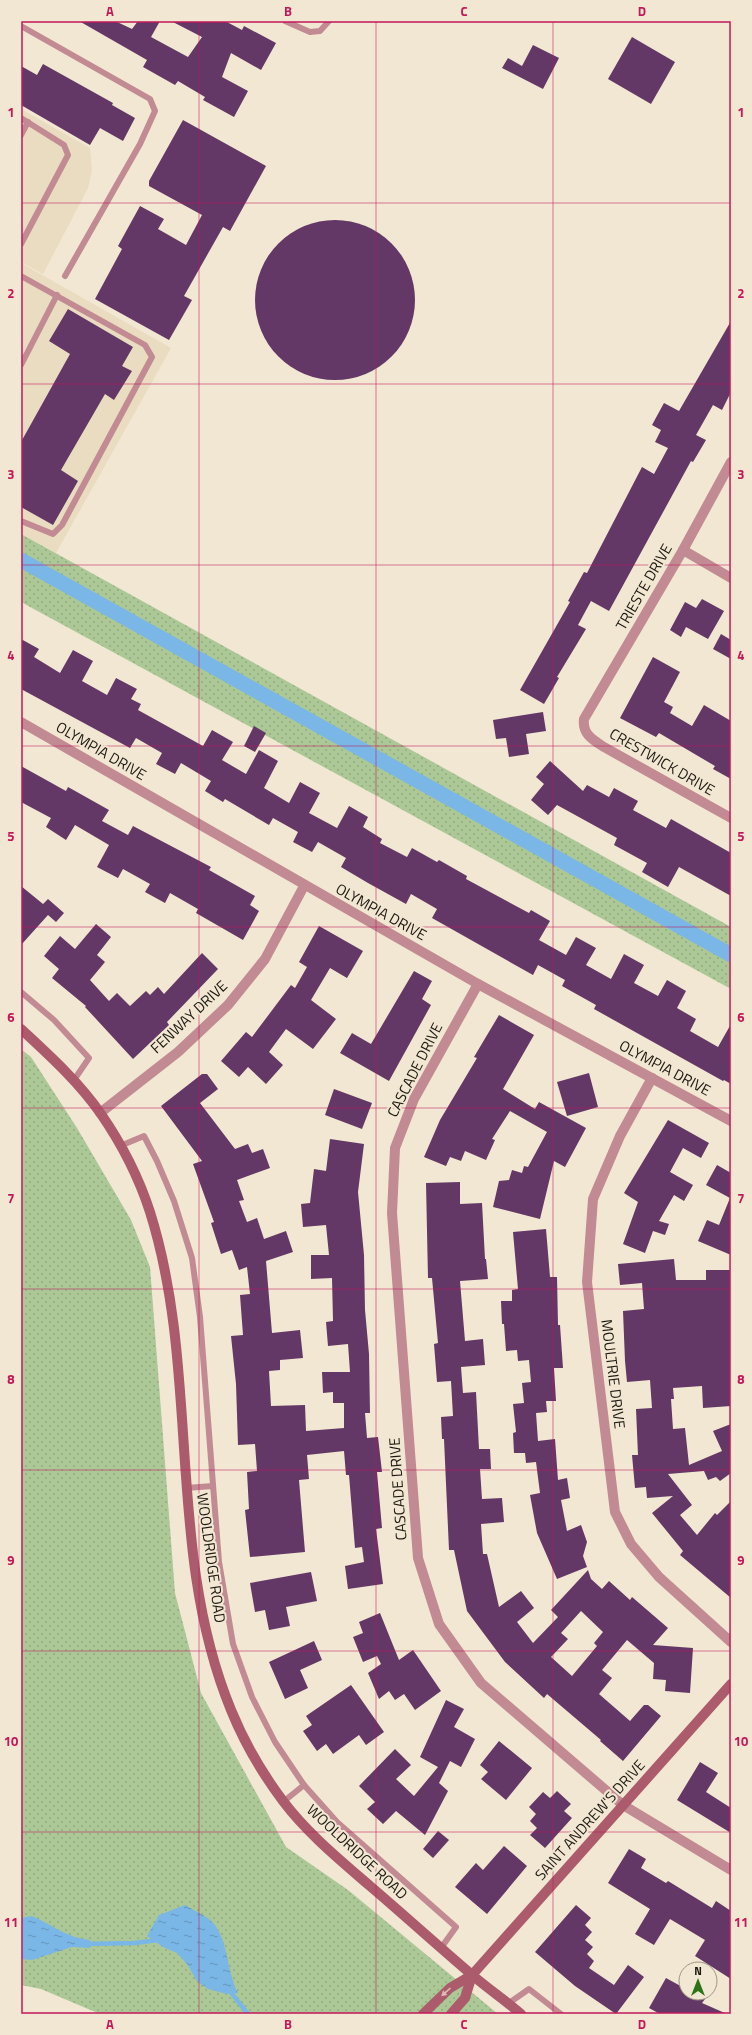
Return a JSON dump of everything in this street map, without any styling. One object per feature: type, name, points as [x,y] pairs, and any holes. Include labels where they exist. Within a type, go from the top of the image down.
[{"type":"street","name":"TRIESTE DRIVE","points":[[583,726],[584,720],[683,550],[731,462]]},
{"type":"street","points":[[683,550],[731,578]]},
{"type":"street","name":"OLYMPIA DRIVE","points":[[21,722],[304,886],[478,984],[731,1121]]},
{"type":"street","name":"CRESTWICK DRIVE","points":[[583,726],[587,736],[604,747],[731,818]]},
{"type":"street","name":"FENWAY DRIVE","points":[[100,1113],[178,1052],[228,1005],[265,959],[304,886]]},
{"type":"street","name":"CASCADE DRIVE","points":[[478,984],[414,1099],[395,1148],[392,1213],[418,1558],[438,1624],[481,1683],[623,1805],[731,1870]]},
{"type":"street","name":"WOOLDRIDGE ROAD","points":[[21,1029],[74,1080],[100,1113],[136,1176],[150,1211],[165,1270],[173,1322],[191,1548],[200,1602],[212,1657],[231,1710],[254,1756],[284,1802],[333,1854],[472,1975],[521,2014]]},
{"type":"street","name":"MOULTRIE DRIVE","points":[[652,1078],[620,1136],[593,1199],[587,1282],[615,1512],[631,1544],[659,1577],[731,1642]]},
{"type":"street","name":"SAINT ANDREW'S DRIVE","points":[[423,2014],[450,1988],[472,1975],[731,1684]]},
{"type":"street","name":"SAINT ANDREW'S DRIVE","points":[[451,2014],[465,1998],[472,1975]]},
{"type":"lane","points":[[285,21],[310,32],[320,31],[329,21]]},
{"type":"lane","points":[[21,26],[150,99],[155,111],[140,144],[65,276]]},
{"type":"lane","points":[[21,118],[64,145],[68,155],[21,244]]},
{"type":"lane","points":[[21,135],[28,122]]},
{"type":"lane","points":[[21,276],[145,345],[152,357],[62,525],[53,534],[21,521]]},
{"type":"lane","points":[[21,365],[57,295]]},
{"type":"lane","points":[[21,992],[54,1020],[89,1058],[74,1080]]},
{"type":"lane","points":[[120,1146],[144,1136],[158,1161],[174,1201],[192,1258],[200,1317],[219,1562],[233,1644],[256,1703],[275,1742],[304,1785],[337,1822],[456,1927],[441,1948]]},
{"type":"lane","points":[[186,1488],[213,1486]]},
{"type":"lane","points":[[284,1802],[304,1785]]},
{"type":"lane","points":[[509,2004],[529,1989],[561,2014]]},
{"type":"shaded area","points":[[21,109],[90,148],[92,170],[88,188],[43,274],[21,262]]},
{"type":"shaded area","points":[[21,263],[171,348],[56,553],[21,534]]},
{"type":"green space","points":[[21,534],[731,927],[731,989],[21,602]]},
{"type":"green space","points":[[21,1049],[31,1057],[77,1128],[131,1220],[150,1267],[175,1593],[201,1693],[286,1847],[348,1890],[498,2014],[100,2014],[41,1989],[21,1985]]},
{"type":"water","points":[[185,1905],[209,1919],[220,1934],[238,1993],[227,1994],[208,1989],[197,1981],[187,1964],[177,1953],[163,1947],[147,1936],[159,1915]]},
{"type":"water","points":[[32,1916],[67,1934],[81,1939],[90,1940],[90,1948],[72,1947],[32,1960],[21,1959],[21,1918]]},
{"type":"building","points":[[79,21],[115,21],[132,29],[138,21],[160,21],[151,37],[188,57],[202,37],[171,21],[225,21],[242,30],[244,26],[276,43],[261,70],[231,53],[222,77],[248,91],[234,117],[203,100],[205,97],[178,81],[175,85],[143,67],[147,60]]},
{"type":"building","points":[[632,37],[675,62],[651,104],[608,79]]},
{"type":"building","points":[[533,45],[559,58],[543,89],[502,68],[508,58],[522,66]]},
{"type":"building","points":[[43,64],[113,103],[112,105],[135,118],[123,141],[100,128],[90,145],[21,105],[21,66],[37,75]]},
{"type":"building","points":[[183,120],[266,166],[230,231],[223,227],[184,296],[192,300],[169,340],[95,299],[122,249],[118,246],[140,206],[164,219],[158,229],[186,245],[202,215],[149,186],[149,181]]},
{"type":"building","points":[[335,220],[366,226],[386,238],[397,249],[409,269],[415,300],[409,331],[397,351],[386,362],[366,374],[335,380],[304,374],[284,362],[273,351],[261,331],[255,300],[261,269],[273,249],[284,238],[304,226]]},
{"type":"building","points":[[68,309],[133,347],[122,366],[132,371],[114,400],[105,394],[61,470],[78,481],[53,525],[21,507],[21,442],[70,354],[49,341]]},
{"type":"building","points":[[731,321],[731,392],[722,410],[713,405],[696,435],[706,440],[693,462],[691,461],[609,611],[591,601],[578,625],[586,629],[557,677],[559,678],[544,704],[520,690],[570,602],[568,601],[584,572],[587,573],[642,467],[654,474],[668,448],[655,442],[661,430],[652,425],[664,403],[679,411]]},
{"type":"building","points":[[702,599],[724,611],[708,639],[686,627],[681,637],[670,630],[685,602],[696,608]]},
{"type":"building","points":[[721,634],[731,640],[731,659],[713,649]]},
{"type":"building","points":[[21,639],[39,649],[34,657],[60,673],[73,650],[93,661],[82,681],[107,695],[116,678],[137,689],[131,699],[141,704],[138,710],[203,746],[212,730],[233,742],[222,760],[246,774],[259,750],[278,761],[264,788],[289,803],[300,782],[320,793],[309,813],[337,828],[349,806],[368,817],[363,827],[382,839],[380,843],[407,857],[412,848],[437,862],[439,860],[467,876],[466,879],[529,913],[531,910],[550,921],[539,940],[566,955],[576,937],[596,948],[586,965],[611,979],[624,954],[644,965],[634,983],[658,996],[667,980],[686,991],[677,1008],[696,1019],[690,1031],[718,1047],[731,1024],[731,1084],[724,1080],[723,1081],[594,1009],[596,1005],[562,986],[565,980],[538,965],[533,975],[432,918],[437,909],[411,894],[406,904],[368,883],[341,867],[346,858],[318,842],[312,852],[293,842],[298,832],[273,818],[269,825],[225,799],[223,802],[205,791],[211,781],[181,763],[175,774],[156,764],[162,753],[136,738],[130,748],[21,689]]},
{"type":"building","points":[[653,657],[680,672],[664,702],[673,707],[670,713],[692,726],[704,705],[731,721],[731,779],[713,769],[715,766],[659,733],[656,737],[620,718]]},
{"type":"building","points":[[543,712],[546,731],[526,734],[529,754],[509,757],[506,738],[496,739],[493,720]]},
{"type":"building","points":[[254,726],[266,733],[255,752],[244,746]]},
{"type":"building","points":[[550,761],[583,791],[587,785],[609,797],[614,788],[638,801],[633,810],[666,828],[671,819],[731,853],[731,896],[679,867],[668,887],[642,872],[647,863],[614,845],[617,838],[557,805],[548,815],[531,800],[544,784],[536,777]]},
{"type":"building","points":[[21,766],[66,791],[68,787],[109,810],[102,821],[128,835],[133,826],[211,867],[209,870],[255,896],[250,905],[259,911],[243,940],[196,913],[198,909],[170,893],[165,903],[145,892],[150,884],[123,869],[118,878],[97,867],[109,845],[75,825],[66,840],[46,827],[51,818],[21,802]]},
{"type":"building","points":[[21,886],[43,904],[48,899],[64,913],[56,922],[48,915],[21,945]]},
{"type":"building","points":[[96,924],[111,937],[97,955],[105,962],[90,980],[109,1001],[117,993],[130,1006],[146,991],[150,995],[158,987],[164,994],[202,953],[218,969],[167,1022],[169,1025],[133,1059],[85,1007],[86,1006],[52,978],[59,969],[44,956],[60,936],[75,949]]},
{"type":"building","points":[[319,926],[363,951],[347,978],[330,968],[311,1000],[336,1019],[313,1049],[286,1029],[269,1052],[283,1065],[266,1084],[248,1067],[239,1077],[221,1061],[246,1032],[252,1037],[291,985],[295,988],[307,967],[299,962]]},
{"type":"building","points":[[414,971],[432,981],[422,999],[431,1005],[389,1081],[340,1053],[352,1033],[371,1044]]},
{"type":"building","points":[[499,1015],[534,1035],[503,1089],[535,1109],[539,1102],[586,1128],[565,1167],[554,1161],[540,1219],[493,1207],[499,1181],[509,1180],[512,1170],[522,1173],[524,1166],[528,1167],[547,1132],[510,1111],[492,1139],[495,1140],[486,1160],[465,1151],[461,1161],[450,1157],[446,1166],[424,1157],[440,1120],[477,1058],[474,1057]]},
{"type":"building","points":[[589,1073],[598,1107],[567,1116],[557,1082]]},
{"type":"building","points":[[202,1074],[207,1074],[218,1089],[200,1103],[235,1149],[248,1144],[252,1153],[263,1149],[270,1168],[237,1180],[244,1200],[239,1201],[247,1222],[257,1218],[264,1239],[286,1231],[293,1252],[266,1261],[272,1333],[300,1330],[303,1358],[280,1360],[280,1370],[269,1371],[271,1406],[305,1405],[306,1431],[344,1428],[344,1403],[333,1403],[333,1392],[323,1393],[322,1372],[350,1372],[348,1344],[328,1346],[326,1322],[333,1321],[332,1278],[311,1279],[311,1255],[329,1255],[326,1225],[303,1227],[301,1204],[310,1203],[314,1169],[326,1171],[330,1139],[364,1144],[358,1192],[364,1255],[365,1310],[369,1354],[370,1413],[365,1413],[367,1438],[378,1437],[382,1472],[377,1472],[382,1528],[376,1529],[383,1584],[348,1589],[345,1566],[364,1562],[362,1547],[355,1548],[349,1475],[346,1475],[344,1451],[307,1455],[309,1479],[299,1480],[305,1552],[250,1557],[245,1510],[249,1509],[247,1472],[257,1471],[255,1444],[238,1445],[236,1384],[231,1336],[243,1335],[240,1295],[250,1294],[247,1267],[239,1270],[232,1250],[221,1254],[211,1223],[214,1222],[193,1164],[202,1161],[161,1106]]},
{"type":"building","points":[[334,1089],[372,1103],[362,1129],[325,1115]]},
{"type":"building","points":[[668,1120],[709,1143],[701,1158],[683,1148],[670,1172],[693,1185],[684,1201],[674,1195],[659,1221],[669,1224],[665,1235],[653,1231],[645,1253],[623,1244],[638,1202],[624,1193]]},
{"type":"building","points":[[717,1165],[731,1173],[731,1255],[698,1241],[707,1220],[719,1225],[730,1198],[706,1185]]},
{"type":"building","points":[[460,1182],[460,1204],[482,1203],[485,1259],[488,1279],[460,1281],[465,1341],[483,1339],[485,1365],[461,1367],[463,1393],[476,1392],[479,1449],[490,1449],[491,1469],[480,1469],[482,1499],[502,1498],[504,1522],[481,1524],[483,1554],[487,1554],[499,1607],[521,1591],[534,1608],[517,1622],[533,1643],[558,1617],[551,1610],[588,1570],[591,1579],[602,1589],[609,1581],[630,1600],[632,1597],[668,1628],[653,1645],[693,1648],[690,1693],[665,1691],[666,1680],[653,1679],[654,1663],[627,1640],[602,1670],[612,1678],[599,1694],[630,1721],[644,1705],[648,1705],[661,1716],[623,1761],[600,1741],[601,1740],[547,1694],[544,1698],[505,1662],[467,1611],[454,1550],[449,1550],[444,1439],[442,1439],[441,1417],[453,1416],[451,1381],[437,1382],[434,1344],[438,1343],[432,1278],[428,1278],[426,1183]],"holes":[[[581,1611],[603,1632],[594,1643],[597,1646],[572,1676],[551,1657],[568,1639],[561,1633]]]},
{"type":"building","points":[[546,1229],[550,1277],[557,1277],[558,1325],[560,1325],[563,1368],[554,1368],[556,1401],[546,1401],[547,1412],[536,1413],[538,1441],[555,1439],[558,1480],[567,1478],[570,1498],[561,1500],[567,1531],[581,1525],[587,1542],[583,1556],[587,1567],[557,1579],[537,1533],[530,1495],[540,1493],[536,1462],[526,1463],[525,1453],[514,1453],[513,1433],[516,1432],[513,1404],[524,1403],[522,1383],[531,1382],[529,1360],[518,1361],[517,1350],[506,1351],[504,1324],[502,1324],[501,1301],[512,1301],[512,1290],[518,1289],[513,1232]]},
{"type":"building","points":[[674,1259],[676,1280],[706,1280],[706,1270],[731,1270],[731,1406],[703,1408],[702,1386],[673,1388],[674,1399],[671,1399],[673,1429],[685,1428],[689,1465],[722,1451],[713,1431],[731,1424],[731,1473],[720,1481],[716,1477],[708,1480],[704,1471],[668,1474],[692,1505],[680,1515],[697,1535],[715,1513],[717,1515],[731,1501],[731,1598],[680,1555],[683,1551],[652,1513],[673,1496],[647,1498],[646,1487],[635,1488],[632,1455],[638,1455],[636,1409],[652,1408],[650,1380],[627,1382],[623,1311],[644,1309],[642,1283],[620,1285],[618,1264]]},
{"type":"building","points":[[311,1572],[317,1601],[286,1607],[290,1626],[269,1630],[265,1610],[255,1612],[250,1583]]},
{"type":"building","points":[[380,1613],[399,1660],[413,1650],[441,1691],[415,1710],[404,1694],[395,1700],[389,1691],[379,1699],[368,1673],[381,1664],[377,1656],[363,1662],[353,1637],[363,1633],[359,1622]]},
{"type":"building","points":[[314,1641],[322,1660],[300,1670],[308,1688],[285,1699],[269,1662]]},
{"type":"building","points":[[351,1685],[384,1732],[366,1745],[359,1735],[333,1754],[326,1744],[317,1751],[303,1731],[312,1725],[306,1716]]},
{"type":"building","points":[[446,1700],[464,1709],[454,1727],[475,1739],[461,1767],[450,1761],[439,1783],[448,1791],[425,1835],[396,1811],[383,1824],[367,1809],[375,1802],[359,1786],[395,1749],[411,1765],[396,1779],[414,1796],[438,1767],[420,1757]]},
{"type":"building","points":[[499,1741],[532,1768],[506,1800],[481,1779],[488,1772],[480,1765]]},
{"type":"building","points":[[700,1762],[718,1773],[706,1792],[731,1808],[731,1833],[677,1800]]},
{"type":"building","points":[[557,1791],[571,1804],[564,1811],[572,1818],[545,1848],[530,1835],[537,1828],[530,1821],[536,1814],[529,1807],[543,1792],[550,1798]]},
{"type":"building","points":[[438,1831],[449,1840],[433,1858],[423,1849]]},
{"type":"building","points":[[504,1846],[527,1866],[487,1914],[455,1887],[476,1863],[483,1870]]},
{"type":"building","points":[[629,1849],[646,1859],[641,1868],[666,1883],[668,1881],[712,1908],[716,1901],[731,1911],[731,1979],[718,1971],[718,1961],[703,1961],[695,1956],[705,1940],[670,1919],[654,1945],[635,1934],[650,1909],[608,1883]]},
{"type":"building","points":[[576,1905],[591,1918],[585,1925],[592,1932],[585,1940],[593,1947],[587,1954],[594,1961],[589,1968],[614,1985],[628,1965],[644,1977],[616,2014],[575,1986],[535,1952]]},
{"type":"building","points":[[666,1978],[678,1985],[678,2001],[704,2001],[702,2003],[727,2014],[660,2014],[649,2008]]},
{"type":"waterway","points":[[21,560],[731,955]]},
{"type":"waterway","points":[[84,1944],[135,1943],[158,1940]]},
{"type":"waterway","points":[[229,1990],[248,2014]]}]
